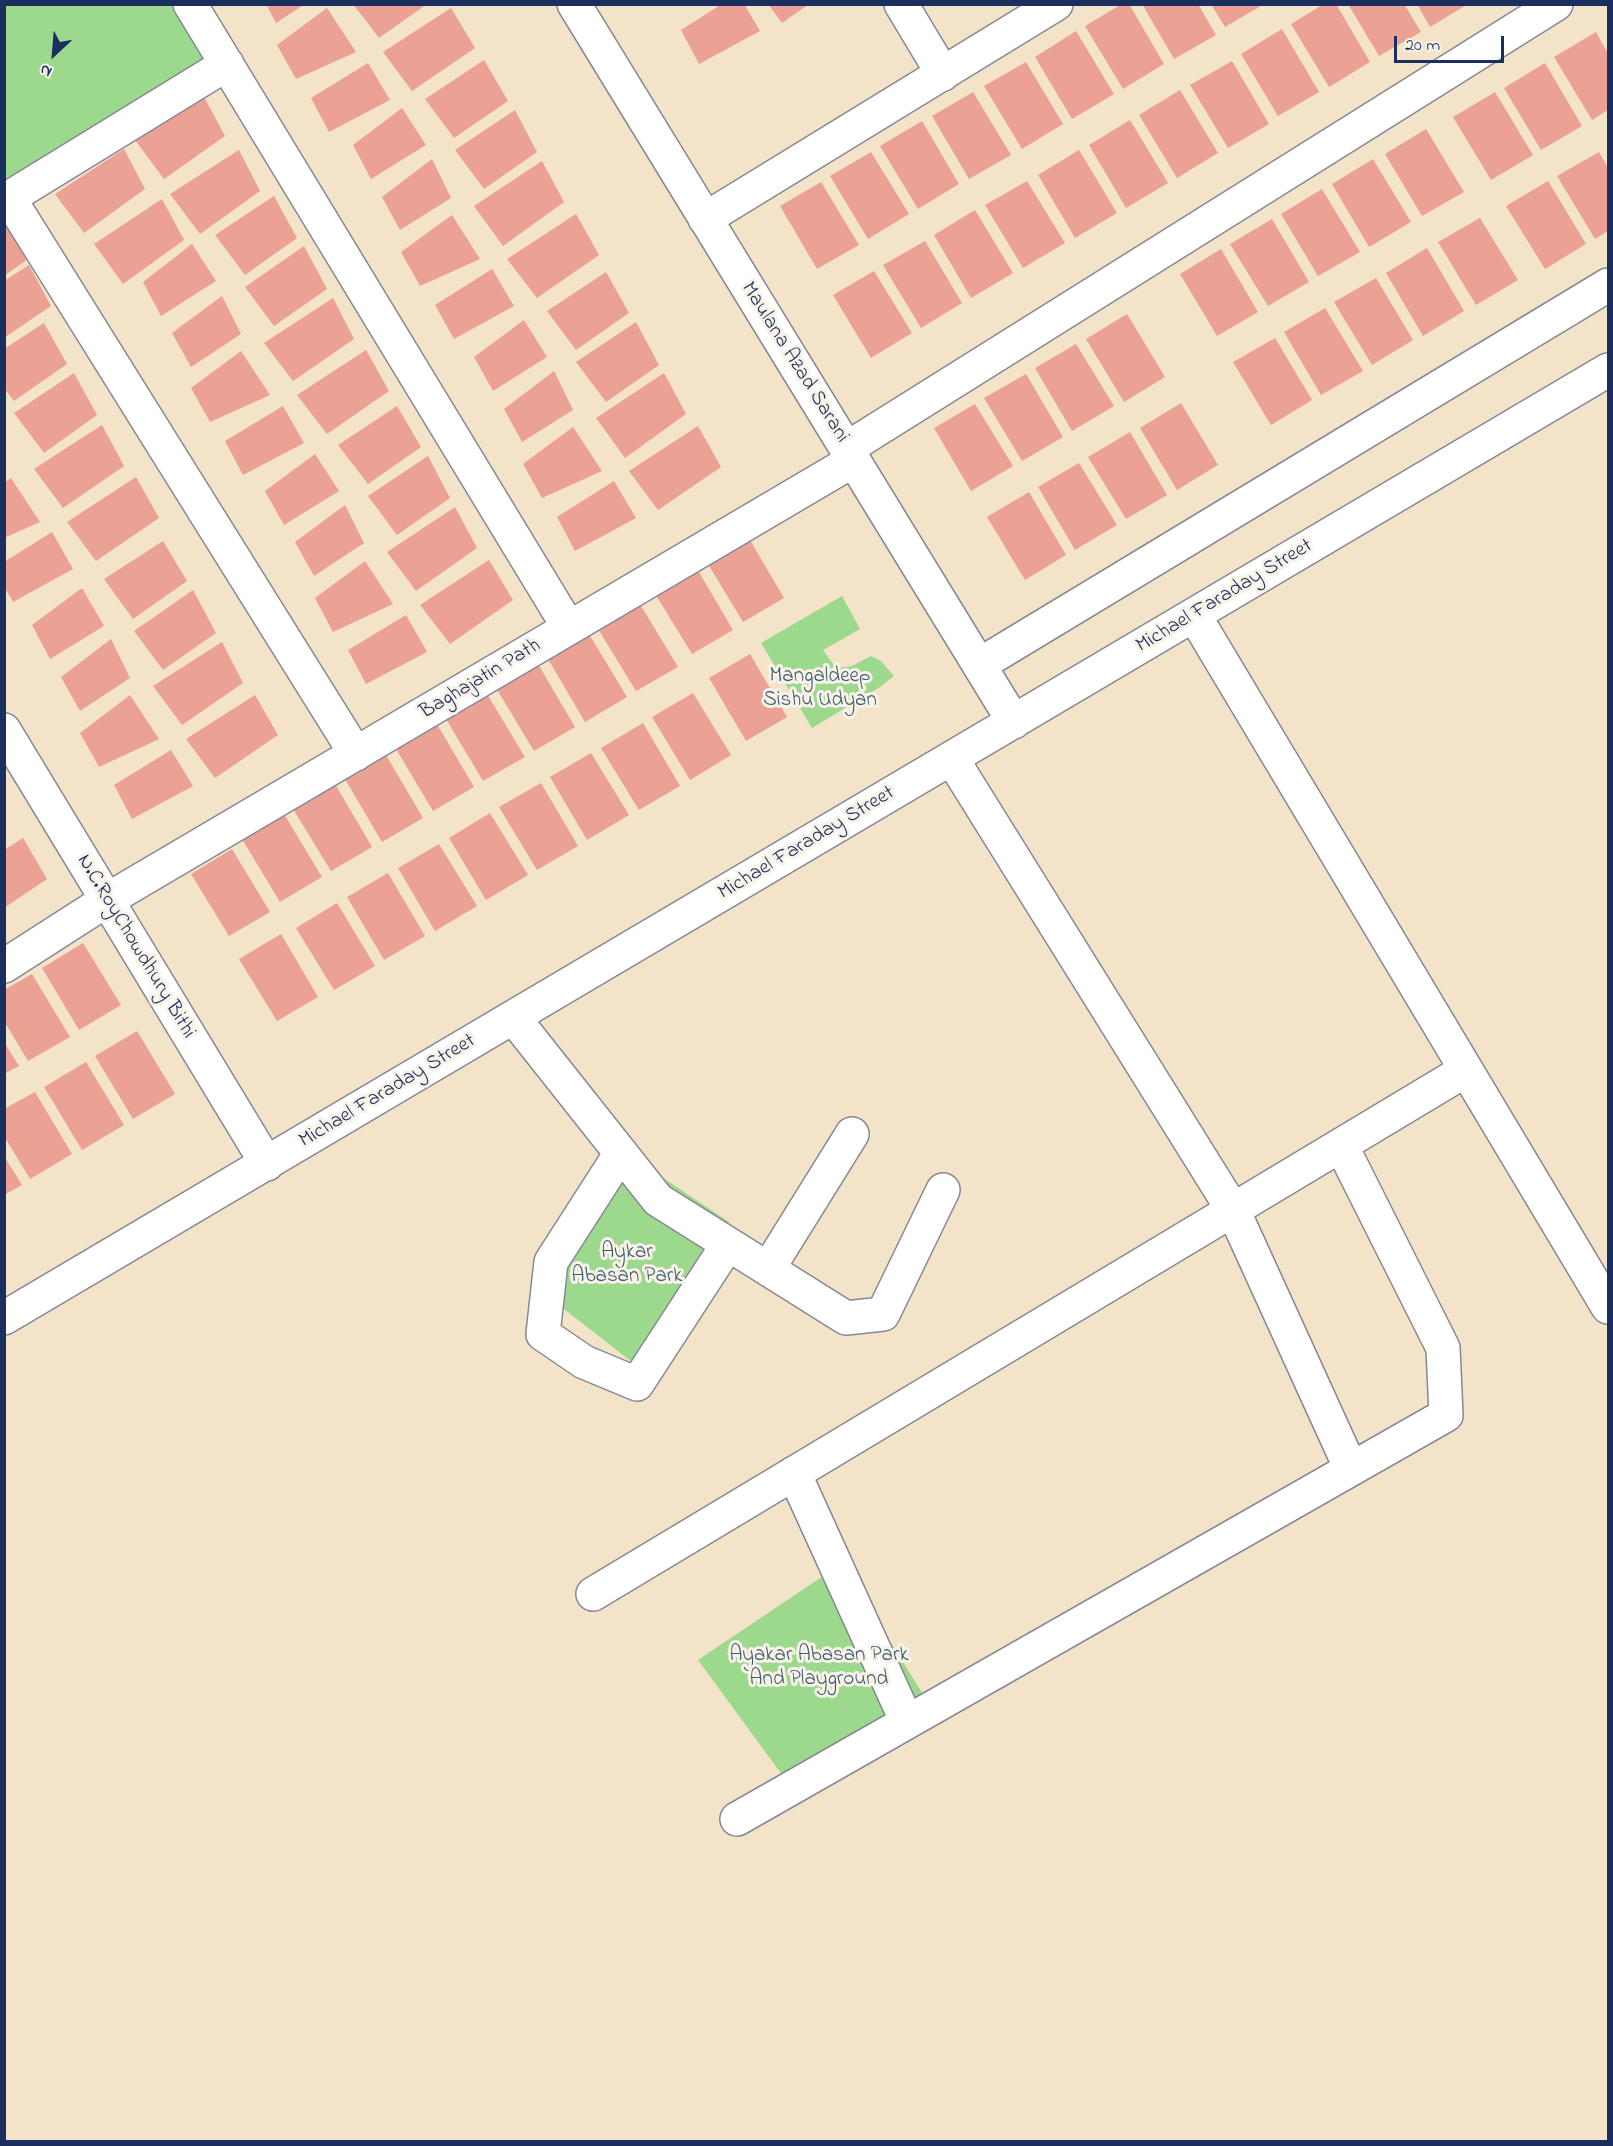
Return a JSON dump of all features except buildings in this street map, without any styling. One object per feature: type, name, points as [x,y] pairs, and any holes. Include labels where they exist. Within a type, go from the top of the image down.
[{"type":"street","points":[[190,4],[569,628]]},
{"type":"street","name":"Maulana Azad Sarani","points":[[574,4],[1014,722]]},
{"type":"street","points":[[901,4],[943,74]]},
{"type":"street","points":[[705,219],[1056,4]]},
{"type":"street","name":"Baghajatin Path","points":[[4,966],[107,900],[569,628],[850,454],[1556,4]]},
{"type":"street","points":[[226,64],[7,200],[356,754]]},
{"type":"street","points":[[979,665],[1608,285]]},
{"type":"street","name":"Michael Faraday Street","points":[[4,1318],[1608,370]]},
{"type":"street","points":[[1194,615],[1608,1307]]},
{"type":"street","name":"N.C.RoyChowdhury Bithi","points":[[4,730],[267,1164]]},
{"type":"street","points":[[952,759],[1233,1210],[1351,1469]]},
{"type":"street","points":[[513,1017],[658,1200],[846,1318],[883,1314],[943,1190]]},
{"type":"street","points":[[593,1594],[1466,1070]]},
{"type":"street","points":[[768,1269],[852,1134]]},
{"type":"street","points":[[738,1819],[1446,1415],[1443,1348],[1341,1145]]},
{"type":"street","points":[[621,1153],[551,1262],[543,1334],[584,1362],[638,1384],[728,1244]]},
{"type":"street","points":[[794,1473],[906,1722]]},
{"type":"green space","points":[[5,5],[187,5],[227,64],[5,190]]},
{"type":"green space","name":"Mangaldeep Sishu Udyan","points":[[842,596],[860,629],[823,650],[836,668],[852,666],[871,656],[881,661],[894,676],[812,728],[761,643]]},
{"type":"green space","name":"Aykar Abasan Park","points":[[629,1155],[729,1222],[637,1366],[537,1288]]},
{"type":"green space","name":"Ayakar Abasan Park And Playground","points":[[841,1564],[923,1694],[783,1776],[698,1660]]}]
